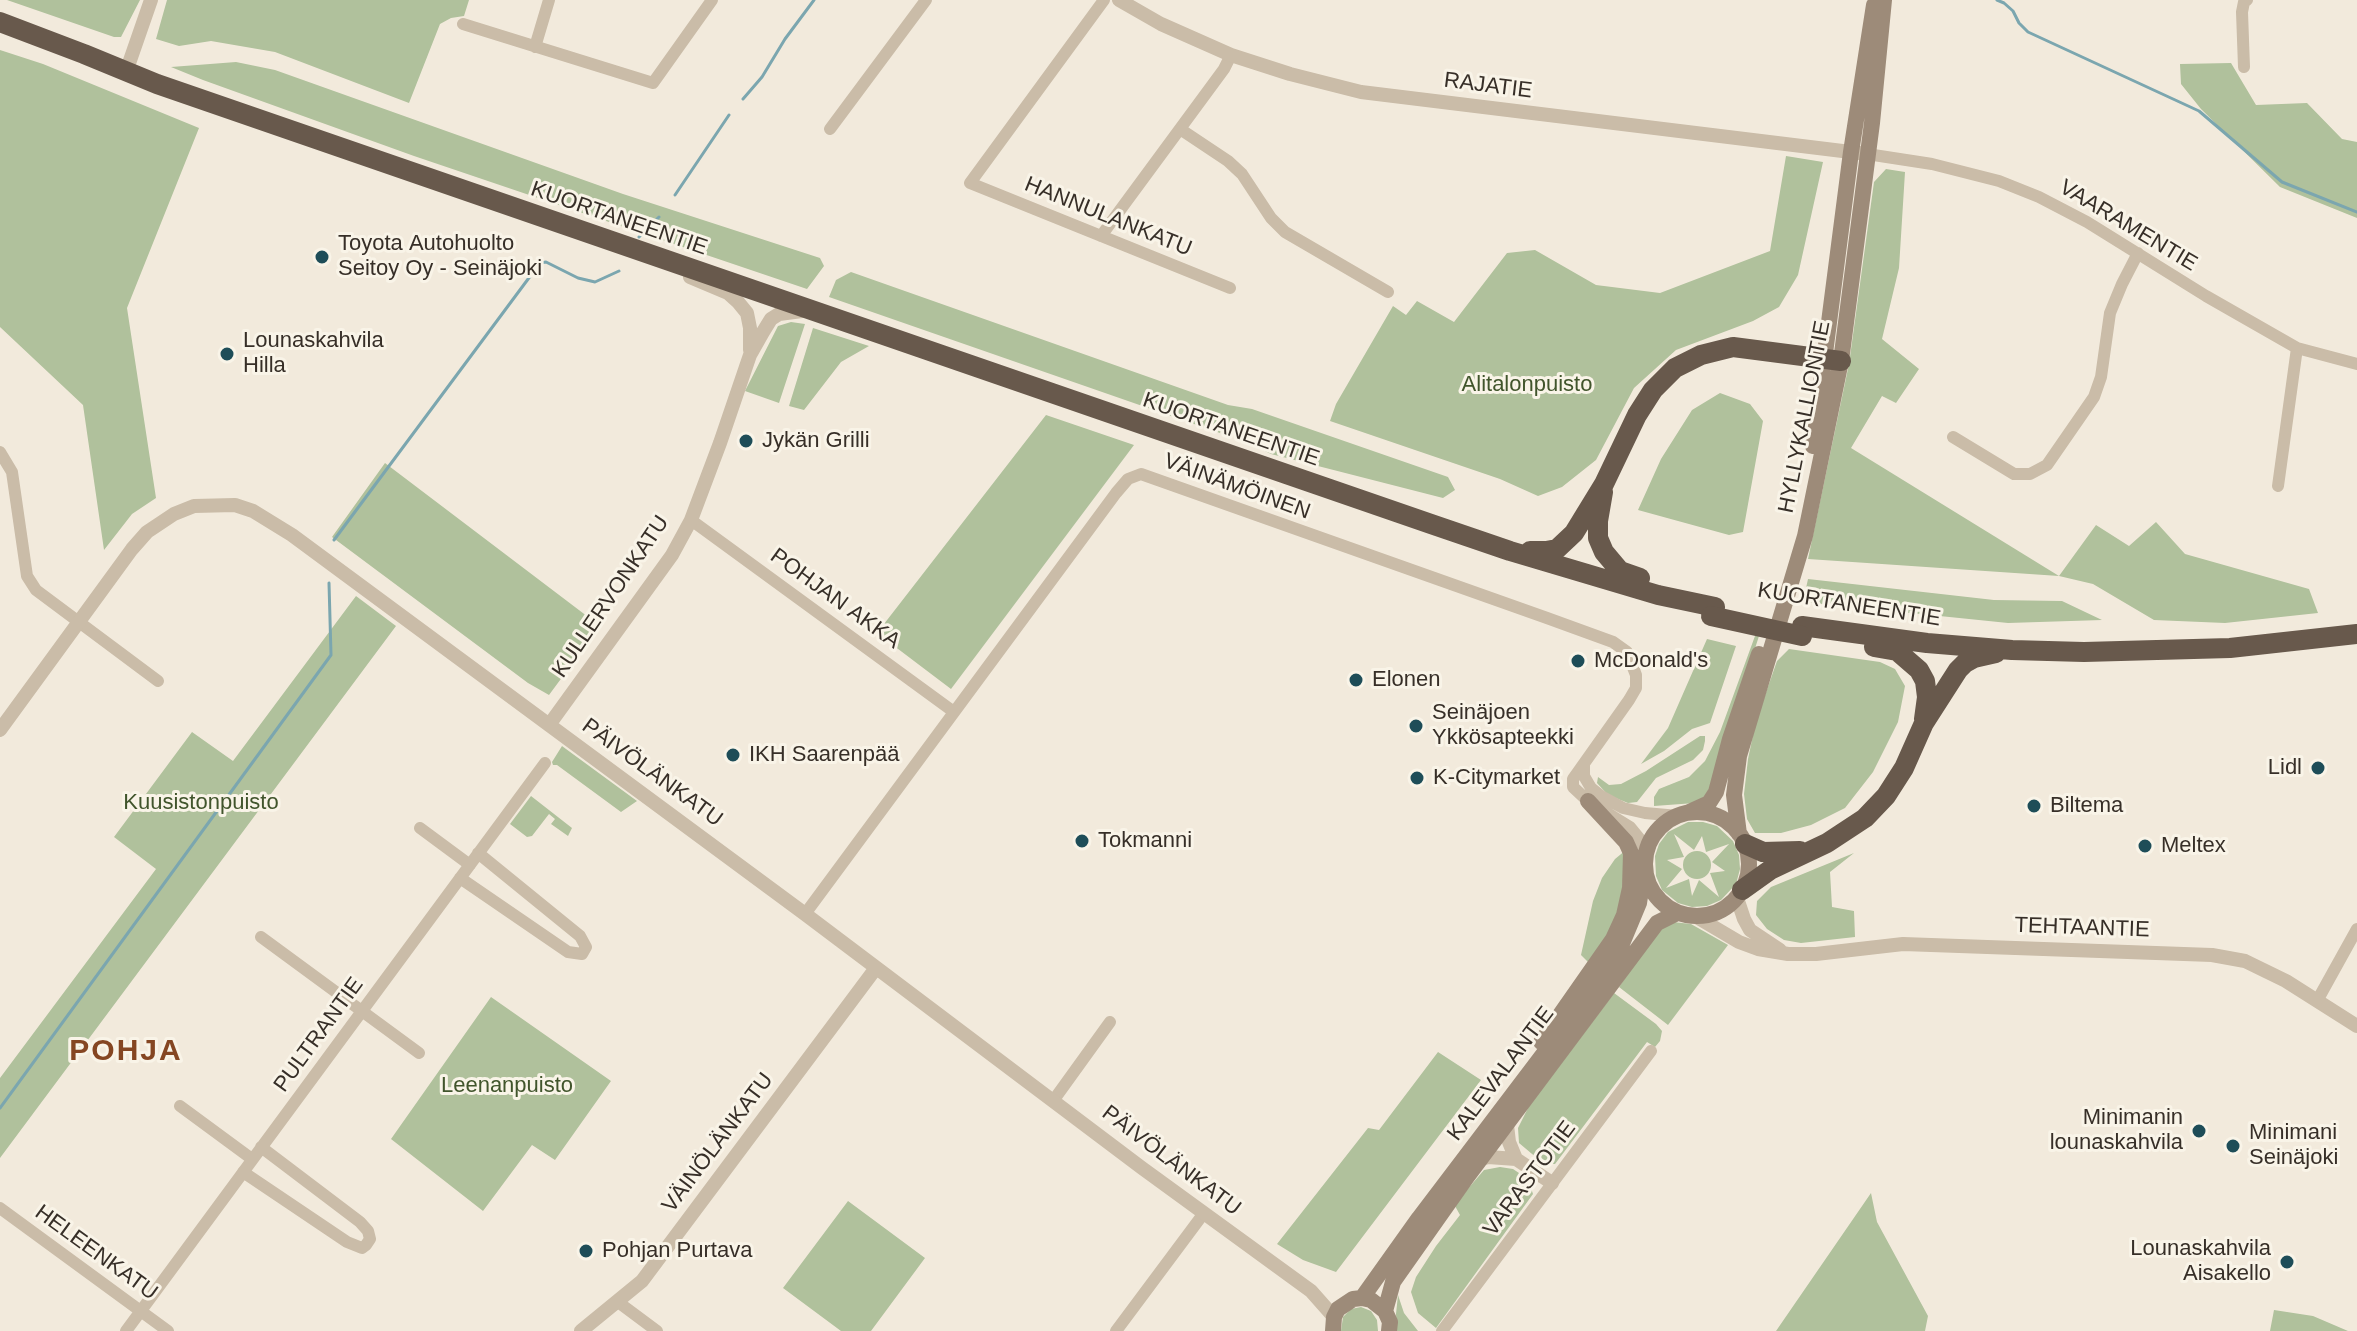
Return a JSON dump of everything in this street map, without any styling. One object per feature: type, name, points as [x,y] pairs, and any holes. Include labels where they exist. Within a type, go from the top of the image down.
[{"type":"highway","name":"KUORTANEENTIE","points":[[0,22],[126,72],[809,311],[1510,551],[1713,612],[1802,631],[2012,650],[2132,652],[2230,648],[2357,634]]},
{"type":"highway","name":"KUORTANEENTIE","points":[[0,35],[81,64],[126,72]]},
{"type":"highway","points":[[1510,551],[1546,551],[1564,544],[1574,533],[1604,484],[1637,415],[1653,390],[1675,368],[1701,355],[1733,347],[1833,360]]},
{"type":"highway","points":[[1604,484],[1598,538],[1610,560],[1620,571],[1692,595],[1713,612]]},
{"type":"highway","points":[[1802,631],[1897,651],[1909,659],[1925,681],[1924,723]]},
{"type":"highway","points":[[1739,894],[1770,870],[1848,831],[1865,818],[1886,796],[1904,768],[1924,723],[1958,670],[1974,658],[2012,650]]},
{"type":"highway","points":[[1742,839],[1763,852],[1808,851]]},
{"type":"main road","name":"HYLLYKALLIONTIE","points":[[1742,839],[1734,795],[1739,756],[1805,536],[1833,360],[1875,0]]},
{"type":"main road","name":"HYLLYKALLIONTIE","points":[[1859,153],[1881,41],[1884,0]]},
{"type":"main road","name":"HYLLYKALLIONTIE","points":[[1683,814],[1709,803],[1716,792],[1730,739],[1780,592],[1833,360]]},
{"type":"main road","points":[[1503,1118],[1531,1056],[1613,939],[1624,915],[1630,888],[1631,853],[1620,835],[1588,801]]},
{"type":"main road","points":[[1697,812],[1716,816],[1742,839],[1749,867],[1739,894],[1718,912],[1695,916],[1677,913],[1653,893],[1648,884],[1645,858],[1654,834],[1669,820],[1697,812]]},
{"type":"main road","name":"KALEVALANTIE","points":[[1385,1311],[1393,1282],[1481,1159],[1503,1118],[1619,951],[1639,903],[1645,858]]},
{"type":"main road","name":"KALEVALANTIE","points":[[1362,1298],[1419,1218],[1503,1118],[1657,923],[1677,913]]},
{"type":"main road","points":[[1333,1324],[1345,1303],[1362,1298],[1371,1300],[1385,1311],[1390,1322],[1389,1331]]},
{"type":"street","points":[[126,72],[151,0]]},
{"type":"street","points":[[535,47],[549,0]]},
{"type":"street","points":[[463,24],[653,83],[712,0]]},
{"type":"street","points":[[830,129],[926,0]]},
{"type":"street","name":"HANNULANKATU","points":[[1104,0],[970,183],[1230,288]]},
{"type":"street","name":"RAJATIE","points":[[1119,0],[1161,24],[1231,55],[1361,92],[1859,153]]},
{"type":"street","points":[[2244,67],[2242,12],[2247,0]]},
{"type":"street","points":[[1101,236],[1224,69],[1231,55]]},
{"type":"street","points":[[1180,129],[1242,174],[1271,218],[1285,232],[1388,292]]},
{"type":"street","name":"VAARAMENTIE","points":[[1859,153],[1932,164],[1999,181],[2039,197],[2297,348],[2357,364]]},
{"type":"street","points":[[1953,437],[2014,474],[2030,474],[2047,465],[2094,397],[2101,377],[2110,313],[2138,253]]},
{"type":"street","name":"KULLERVONKATU","points":[[675,264],[692,279],[728,293],[738,302],[747,313],[750,355]]},
{"type":"street","name":"KULLERVONKATU","points":[[549,725],[672,555],[691,520],[750,355],[771,319],[791,311],[809,311]]},
{"type":"street","points":[[2278,486],[2297,348]]},
{"type":"street","points":[[0,452],[12,472],[27,576],[36,590],[158,681]]},
{"type":"street","name":"VÄINÄMÖINEN","points":[[805,914],[1116,493],[1128,479],[1141,474],[1613,642],[1627,652],[1632,662],[1636,688],[1584,765]]},
{"type":"street","name":"PÄIVÖLÄNKATU","points":[[0,730],[132,549],[161,521],[194,506],[235,505],[269,519],[1311,1291]]},
{"type":"street","name":"POHJAN AKKA","points":[[691,520],[954,712]]},
{"type":"street","name":"PULTRANTIE","points":[[126,1331],[545,763]]},
{"type":"street","points":[[1584,765],[1584,776],[1591,788],[1623,808],[1645,813],[1683,814]]},
{"type":"street","points":[[1584,765],[1573,779],[1573,787],[1588,801],[1630,827],[1639,838],[1645,858]]},
{"type":"street","points":[[420,828],[470,865]]},
{"type":"street","points":[[460,878],[568,952],[582,954],[586,947],[580,936],[478,853]]},
{"type":"street","points":[[1739,894],[1744,919],[1750,930],[1788,954]]},
{"type":"street","name":"TEHTAANTIE","points":[[1695,916],[1739,942],[1788,954],[1816,954],[1903,944],[2212,955],[2245,961],[2357,1026]]},
{"type":"street","points":[[2317,1001],[2357,929]]},
{"type":"street","points":[[261,937],[419,1053]]},
{"type":"street","name":"VÄINÖLÄNKATU","points":[[581,1331],[642,1281],[876,968]]},
{"type":"street","points":[[1053,1101],[1110,1022]]},
{"type":"street","name":"VARASTOTIE","points":[[1442,1331],[1651,1051]]},
{"type":"street","points":[[180,1106],[252,1159]]},
{"type":"street","points":[[1503,1118],[1516,1159]]},
{"type":"street","points":[[243,1172],[347,1242],[362,1248],[366,1245],[370,1239],[368,1231],[360,1222],[261,1147]]},
{"type":"street","points":[[1481,1159],[1516,1159],[1552,1183]]},
{"type":"street","name":"HELEENKATU","points":[[0,1208],[168,1331]]},
{"type":"street","points":[[1116,1331],[1204,1213]]},
{"type":"street","points":[[1311,1291],[1345,1303]]},
{"type":"street","points":[[1311,1291],[1333,1324]]},
{"type":"street","points":[[618,1302],[657,1331]]},
{"type":"green space","points":[[7,0],[140,0],[121,37],[114,37]]},
{"type":"green space","points":[[167,0],[469,0],[464,16],[440,24],[409,103],[275,52],[211,41],[179,46],[156,39]]},
{"type":"green space","points":[[0,50],[43,64],[199,128],[127,308],[156,498],[132,514],[104,550],[83,405],[0,327]]},
{"type":"green space","points":[[236,62],[275,70],[623,194],[820,258],[824,266],[807,289],[414,156],[171,67]]},
{"type":"green space","points":[[2231,63],[2256,105],[2307,103],[2342,139],[2357,142],[2357,218],[2280,187],[2201,109],[2181,84],[2180,64]]},
{"type":"green space","name":"Alitalonpuisto","points":[[1786,156],[1823,162],[1798,275],[1779,307],[1753,321],[1676,350],[1634,388],[1596,460],[1562,487],[1538,496],[1500,479],[1330,421],[1336,404],[1393,306],[1406,315],[1417,301],[1454,322],[1507,253],[1535,250],[1596,285],[1660,293],[1770,251]]},
{"type":"green space","points":[[1886,169],[1905,172],[1899,268],[1882,339],[1919,369],[1896,403],[1882,396],[1851,448],[2059,576],[1808,559],[1849,364],[1874,182]]},
{"type":"green space","points":[[851,272],[1228,405],[1252,409],[1448,477],[1455,490],[1443,498],[1271,454],[1241,439],[1223,424],[1220,433],[829,297],[836,280]]},
{"type":"green space","points":[[791,322],[805,324],[779,403],[745,391],[778,326]]},
{"type":"green space","points":[[813,328],[869,346],[841,362],[804,410],[789,406]]},
{"type":"green space","points":[[1720,393],[1750,404],[1763,421],[1743,532],[1729,535],[1638,510],[1661,459],[1692,410]]},
{"type":"green space","points":[[1046,415],[1134,445],[951,689],[877,633]]},
{"type":"green space","points":[[385,463],[600,626],[549,695],[528,683],[332,537]]},
{"type":"green space","points":[[2156,522],[2185,554],[2309,589],[2318,613],[2225,623],[2154,620],[2093,584],[2059,576],[2096,525],[2129,546]]},
{"type":"green space","points":[[1808,579],[1994,600],[2062,601],[2102,620],[2008,623],[1803,602]]},
{"type":"green space","name":"Kuusistonpuisto","points":[[356,596],[396,626],[0,1158],[0,1078],[156,869],[114,837],[192,732],[233,761]]},
{"type":"green space","points":[[1755,636],[1759,636],[1705,796],[1695,803],[1654,806],[1654,797],[1659,789],[1689,777],[1705,761],[1720,732]]},
{"type":"green space","points":[[1707,639],[1736,646],[1710,723],[1692,729],[1641,764],[1668,728]]},
{"type":"green space","points":[[1789,649],[1880,662],[1895,669],[1905,686],[1898,722],[1873,772],[1845,808],[1811,825],[1781,833],[1755,833],[1747,819],[1744,794],[1748,759],[1756,721],[1777,661]]},
{"type":"green space","points":[[1700,736],[1705,736],[1703,750],[1693,760],[1656,778],[1637,802],[1628,803],[1608,795],[1597,783],[1598,777],[1609,785],[1621,784]]},
{"type":"green space","points":[[562,746],[637,801],[621,812],[553,765]]},
{"type":"green space","points":[[531,796],[572,828],[568,836],[551,824],[555,819],[549,814],[532,836],[527,837],[510,824]]},
{"type":"green space","points":[[1688,822],[1703,822],[1717,826],[1733,841],[1739,855],[1740,869],[1736,884],[1721,900],[1707,906],[1692,907],[1678,903],[1662,890],[1656,876],[1655,856],[1668,832]],"holes":[[[1674,834],[1694,850],[1702,836],[1706,852],[1729,844],[1712,862],[1725,871],[1710,873],[1719,897],[1699,880],[1692,896],[1689,879],[1666,888],[1682,869],[1667,860],[1684,857]]]},
{"type":"green space","points":[[1626,850],[1620,911],[1609,937],[1589,963],[1581,955],[1593,901],[1602,878],[1615,859]]},
{"type":"green space","points":[[1697,851],[1707,855],[1711,865],[1707,875],[1697,879],[1687,875],[1683,865],[1687,855]]},
{"type":"green space","points":[[1854,853],[1830,872],[1832,907],[1854,911],[1855,937],[1801,943],[1784,940],[1767,929],[1756,915],[1757,901],[1771,887]]},
{"type":"green space","points":[[1673,922],[1691,924],[1728,945],[1668,1025],[1619,987],[1658,930]]},
{"type":"green space","points":[[1614,993],[1656,1024],[1662,1031],[1660,1041],[1655,1047],[1647,1042],[1555,1164],[1544,1164],[1519,1143],[1518,1128],[1529,1106]]},
{"type":"green space","name":"Leenanpuisto","points":[[491,997],[611,1081],[555,1160],[532,1145],[483,1211],[391,1139]]},
{"type":"green space","points":[[1438,1052],[1481,1080],[1336,1272],[1303,1260],[1277,1244],[1368,1128],[1379,1130]]},
{"type":"green space","points":[[1500,1167],[1513,1169],[1528,1179],[1533,1194],[1436,1328],[1418,1313],[1411,1292],[1416,1277],[1460,1215],[1455,1206],[1466,1191],[1484,1170]]},
{"type":"green space","points":[[1871,1193],[1877,1222],[1928,1316],[1925,1331],[1776,1331]]},
{"type":"green space","points":[[848,1201],[925,1258],[871,1331],[841,1331],[783,1288]]},
{"type":"green space","points":[[1398,1295],[1404,1313],[1418,1331],[1397,1331]]},
{"type":"green space","points":[[1361,1307],[1371,1311],[1377,1320],[1378,1331],[1341,1331],[1343,1317],[1351,1309]]},
{"type":"green space","points":[[2274,1310],[2313,1316],[2348,1331],[2270,1331]]},
{"type":"waterway","points":[[743,99],[762,77],[814,0]]},
{"type":"waterway","points":[[1997,0],[2013,11],[2028,32],[2199,111],[2282,182],[2357,212]]},
{"type":"waterway","points":[[675,195],[729,115]]},
{"type":"waterway","points":[[639,237],[659,217]]},
{"type":"waterway","points":[[334,540],[540,263],[546,262],[578,278],[595,282],[619,271]]},
{"type":"waterway","points":[[0,1108],[331,655],[329,583]]},
{"type":"place","name":"Toyota Autohuolto Seitoy Oy - Seinäjoki","points":[[322,257]]},
{"type":"place","name":"Lounaskahvila Hilla","points":[[227,354]]},
{"type":"place","name":"Jykän Grilli","points":[[746,441]]},
{"type":"place","name":"McDonald's","points":[[1578,661]]},
{"type":"place","name":"Elonen","points":[[1356,680]]},
{"type":"place","name":"Seinäjoen Ykkösapteekki","points":[[1416,726]]},
{"type":"place","name":"IKH Saarenpää","points":[[733,755]]},
{"type":"place","name":"Lidl","points":[[2318,768]]},
{"type":"place","name":"K-Citymarket","points":[[1417,778]]},
{"type":"place","name":"Biltema","points":[[2034,806]]},
{"type":"place","name":"Tokmanni","points":[[1082,841]]},
{"type":"place","name":"Meltex","points":[[2145,846]]},
{"type":"place","name":"Minimanin lounaskahvila","points":[[2199,1131]]},
{"type":"place","name":"Minimani Seinäjoki","points":[[2233,1146]]},
{"type":"place","name":"Pohjan Purtava","points":[[586,1251]]},
{"type":"place","name":"Lounaskahvila Aisakello","points":[[2287,1262]]},
{"type":"district","name":"POHJA","points":[[126,1052]]}]
